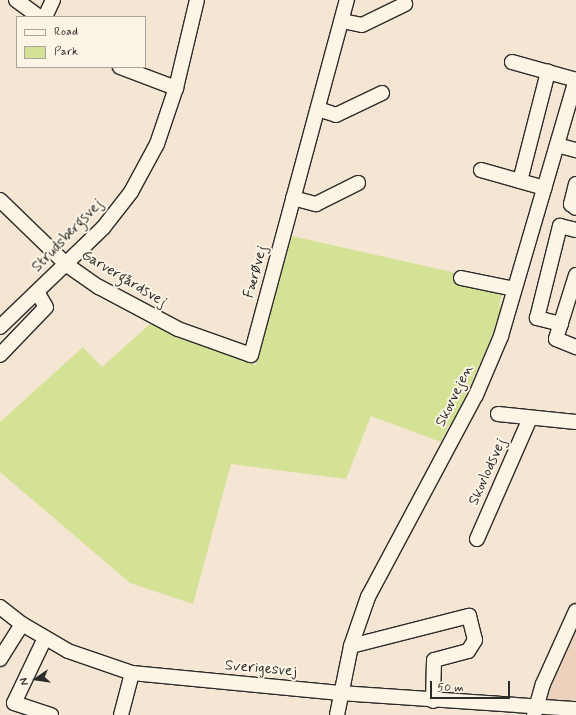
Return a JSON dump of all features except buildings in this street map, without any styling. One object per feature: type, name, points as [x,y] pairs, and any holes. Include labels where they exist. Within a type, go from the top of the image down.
[{"type":"street","points":[[16,0],[37,16]]},
{"type":"street","points":[[45,16],[53,0]]},
{"type":"street","name":"Strudsbergsvej","points":[[0,326],[104,228],[131,192],[157,144],[176,88],[197,0]]},
{"type":"street","name":"Færøvej","points":[[251,355],[347,0]]},
{"type":"street","points":[[342,21],[362,25],[405,4]]},
{"type":"street","points":[[512,62],[576,80]]},
{"type":"street","points":[[123,68],[176,88]]},
{"type":"street","points":[[520,181],[548,72]]},
{"type":"street","name":"Skovvejen","points":[[337,715],[340,693],[351,646],[375,583],[476,395],[501,336],[576,80]]},
{"type":"street","points":[[318,109],[336,115],[382,93]]},
{"type":"street","points":[[557,144],[576,150]]},
{"type":"street","points":[[480,170],[544,188]]},
{"type":"street","points":[[294,198],[316,204],[358,183]]},
{"type":"street","points":[[576,184],[571,204],[576,208]]},
{"type":"street","name":"Garvergårdsvej","points":[[0,200],[67,264],[135,308],[178,329],[251,355]]},
{"type":"street","points":[[561,324],[537,318],[560,226],[576,230]]},
{"type":"street","points":[[576,275],[556,339],[576,347]]},
{"type":"street","points":[[461,278],[514,290]]},
{"type":"street","points":[[0,355],[46,307],[37,292]]},
{"type":"street","name":"Skovlodsvej","points":[[498,414],[576,422]]},
{"type":"street","name":"Skovlodsvej","points":[[477,539],[530,418]]},
{"type":"street","name":"Sverigesvej","points":[[0,606],[22,624],[45,638],[93,661],[132,673],[432,701],[466,709],[535,712],[576,709]]},
{"type":"street","points":[[535,712],[571,633],[576,611]]},
{"type":"street","points":[[351,646],[469,616],[475,640],[468,651],[434,660],[432,701]]},
{"type":"street","points":[[0,659],[22,624]]},
{"type":"street","points":[[45,638],[14,703],[51,715]]},
{"type":"street","points":[[121,715],[132,673]]},
{"type":"shaded area","points":[[576,628],[576,715],[542,715],[559,664]]},
{"type":"green space","points":[[292,236],[505,284],[499,305],[503,306],[487,348],[452,426],[449,425],[441,442],[371,416],[346,479],[231,464],[193,604],[130,583],[0,472],[0,422],[83,347],[102,367],[150,324],[256,365]]}]
